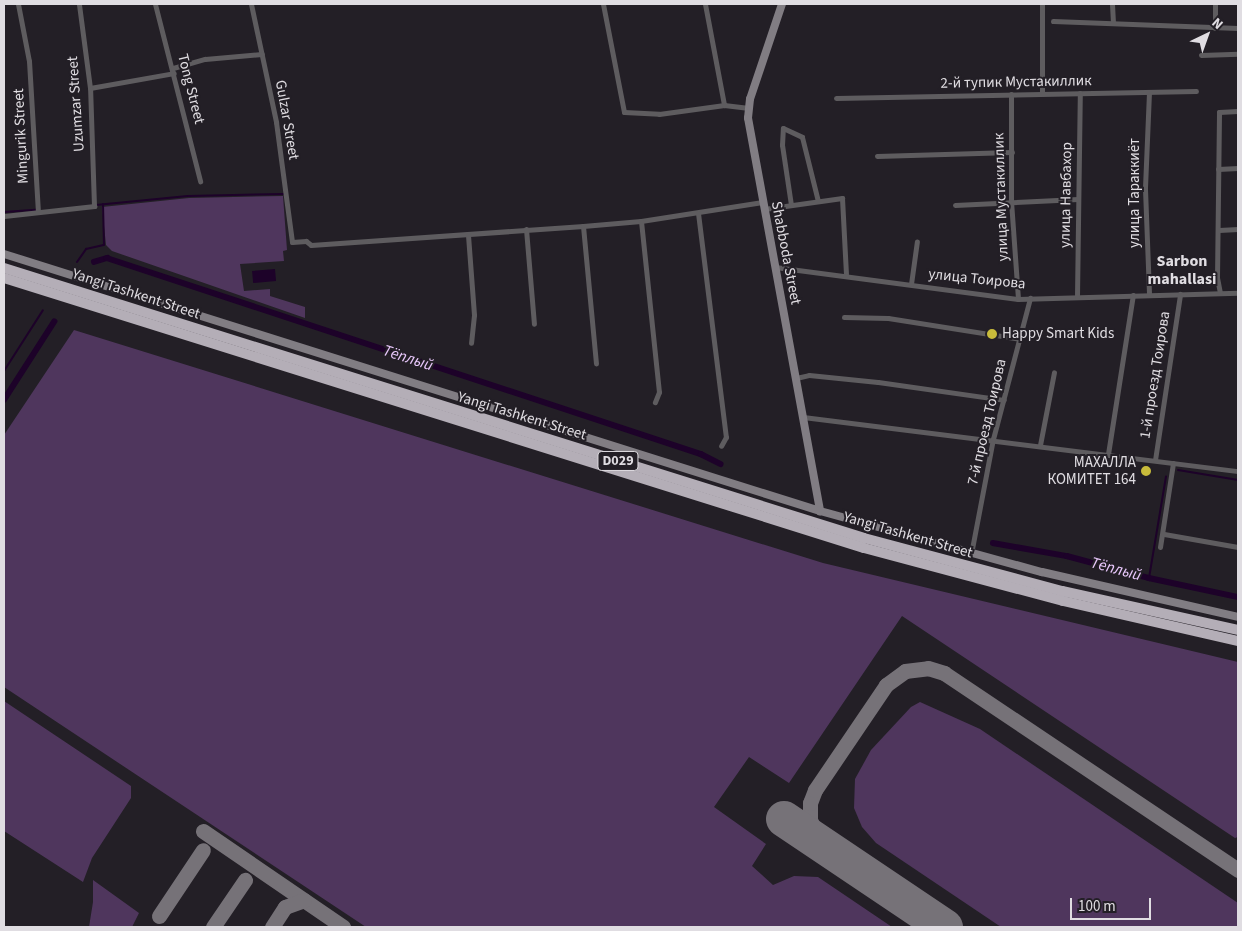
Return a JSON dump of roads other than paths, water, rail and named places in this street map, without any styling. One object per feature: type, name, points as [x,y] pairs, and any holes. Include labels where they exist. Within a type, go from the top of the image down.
[{"type":"highway","name":"Yangi Tashkent Street","points":[[4,268],[864,538],[1062,591],[1238,630]]},
{"type":"highway","name":"Yangi Tashkent Street","points":[[4,278],[864,548],[1063,601],[1238,641]]},
{"type":"main road","name":"Shabboda Street","points":[[782,4],[748,108],[763,205],[820,511]]},
{"type":"main road","points":[[4,254],[820,511],[972,554],[1238,617]]},
{"type":"street","name":"Mingurik Street","points":[[18,4],[29,61],[38,210]]},
{"type":"street","name":"Uzumzar Street","points":[[38,210],[94,204],[90,88],[78,4]]},
{"type":"street","name":"Tong Street","points":[[155,4],[174,70],[200,181]]},
{"type":"street","name":"Gulzar Street","points":[[251,4],[276,122],[292,242],[306,241],[311,245],[468,235]]},
{"type":"street","points":[[603,4],[624,112],[659,114],[724,105],[748,108]]},
{"type":"street","points":[[705,4],[724,105]]},
{"type":"street","points":[[1042,4],[1042,93]]},
{"type":"street","points":[[1112,4],[1113,23]]},
{"type":"street","points":[[1214,4],[1215,28]]},
{"type":"street","points":[[1053,21],[1238,28]]},
{"type":"street","points":[[90,88],[174,70],[205,59],[262,54]]},
{"type":"street","points":[[1201,55],[1238,54]]},
{"type":"street","name":"2-й тупик Мустакиллик","points":[[836,98],[1196,91]]},
{"type":"street","name":"улица Тараккиёт","points":[[1149,92],[1144,189],[1149,295]]},
{"type":"street","name":"улица Навбахор","points":[[1078,296],[1080,93]]},
{"type":"street","name":"улица Мустакиллик","points":[[1011,94],[1011,200],[1018,299]]},
{"type":"street","points":[[1220,293],[1217,278],[1219,112],[1238,111]]},
{"type":"street","points":[[792,205],[782,144],[784,128],[802,137],[818,201]]},
{"type":"street","points":[[877,156],[1012,152]]},
{"type":"street","points":[[1218,168],[1238,168]]},
{"type":"street","points":[[471,343],[474,314],[468,235],[641,221],[763,205],[792,205],[842,198],[846,274]]},
{"type":"street","points":[[955,205],[1011,200],[1078,199]]},
{"type":"street","points":[[4,216],[38,210]]},
{"type":"street","points":[[698,213],[726,437],[721,446]]},
{"type":"street","points":[[641,221],[659,392],[655,402]]},
{"type":"street","points":[[583,226],[596,363]]},
{"type":"street","points":[[1218,230],[1238,229]]},
{"type":"street","points":[[526,230],[534,324]]},
{"type":"street","points":[[911,284],[917,241]]},
{"type":"street","name":"улица Тоирова","points":[[775,267],[846,274],[1018,299],[1238,293]]},
{"type":"street","name":"1-й проезд Тоирова","points":[[1154,460],[1180,294]]},
{"type":"street","points":[[1108,454],[1133,295]]},
{"type":"street","name":"7-й проезд Тоирова","points":[[972,554],[993,439],[1030,298]]},
{"type":"street","points":[[844,317],[888,318],[1020,338]]},
{"type":"street","points":[[1040,445],[1054,372]]},
{"type":"street","points":[[796,378],[809,375],[878,382],[1004,400]]},
{"type":"street","points":[[803,417],[993,439],[1238,471]]},
{"type":"street","points":[[1160,547],[1164,534],[1173,463]]},
{"type":"street","points":[[1164,534],[1238,547]]},
{"type":"waterway","points":[[96,205],[188,196],[285,194]]},
{"type":"waterway","points":[[77,262],[86,249],[104,245],[103,204]]},
{"type":"waterway","points":[[4,212],[36,210]]},
{"type":"waterway","name":"Тёплый","points":[[94,262],[107,258],[701,454],[721,464]]},
{"type":"waterway","points":[[4,371],[43,310]]},
{"type":"waterway","name":"Тёплый","points":[[4,400],[54,322]]},
{"type":"waterway","points":[[1178,470],[1238,480]]},
{"type":"waterway","points":[[1149,578],[1166,476]]},
{"type":"waterway","name":"Тёплый","points":[[993,543],[1067,556],[1149,578],[1238,597]]},
{"type":"place","name":"Happy Smart Kids","points":[[992,334]]},
{"type":"place","name":"МАХАЛЛА КОМИТЕТ 164","points":[[1146,471]]},
{"type":"district","name":"Sarbon mahallasi","points":[[1182,270]]}]
